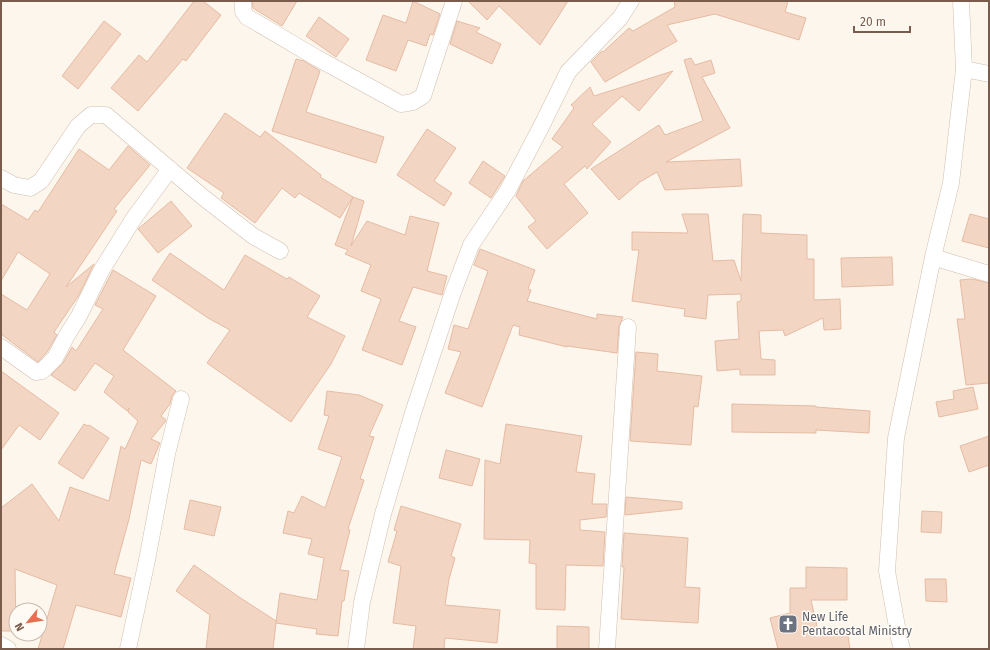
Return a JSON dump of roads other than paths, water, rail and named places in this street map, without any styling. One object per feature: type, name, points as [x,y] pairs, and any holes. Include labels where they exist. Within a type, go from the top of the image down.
[{"type":"street","points":[[243,1],[243,10],[247,17],[317,58],[401,104],[414,102],[423,96],[454,1]]},
{"type":"street","points":[[356,649],[362,602],[383,514],[413,413],[452,294],[471,246],[508,190],[568,72],[620,18],[630,1]]},
{"type":"street","points":[[902,649],[887,570],[896,438],[932,257],[951,183],[964,69],[960,1]]},
{"type":"street","points":[[964,69],[989,74]]},
{"type":"street","points":[[1,178],[14,185],[30,188],[41,181],[78,126],[91,115],[106,115],[253,236],[280,251]]},
{"type":"street","points":[[1,347],[36,372],[42,371],[55,358],[67,335],[80,316],[101,271],[134,218],[170,169]]},
{"type":"street","points":[[932,257],[989,274]]},
{"type":"street","points":[[608,649],[628,327]]},
{"type":"street","points":[[128,649],[167,454],[181,399]]},
{"type":"street","points":[[1,645],[8,649]]},
{"type":"place","name":"New Life Pentacostal Ministry","points":[[788,624]]}]
